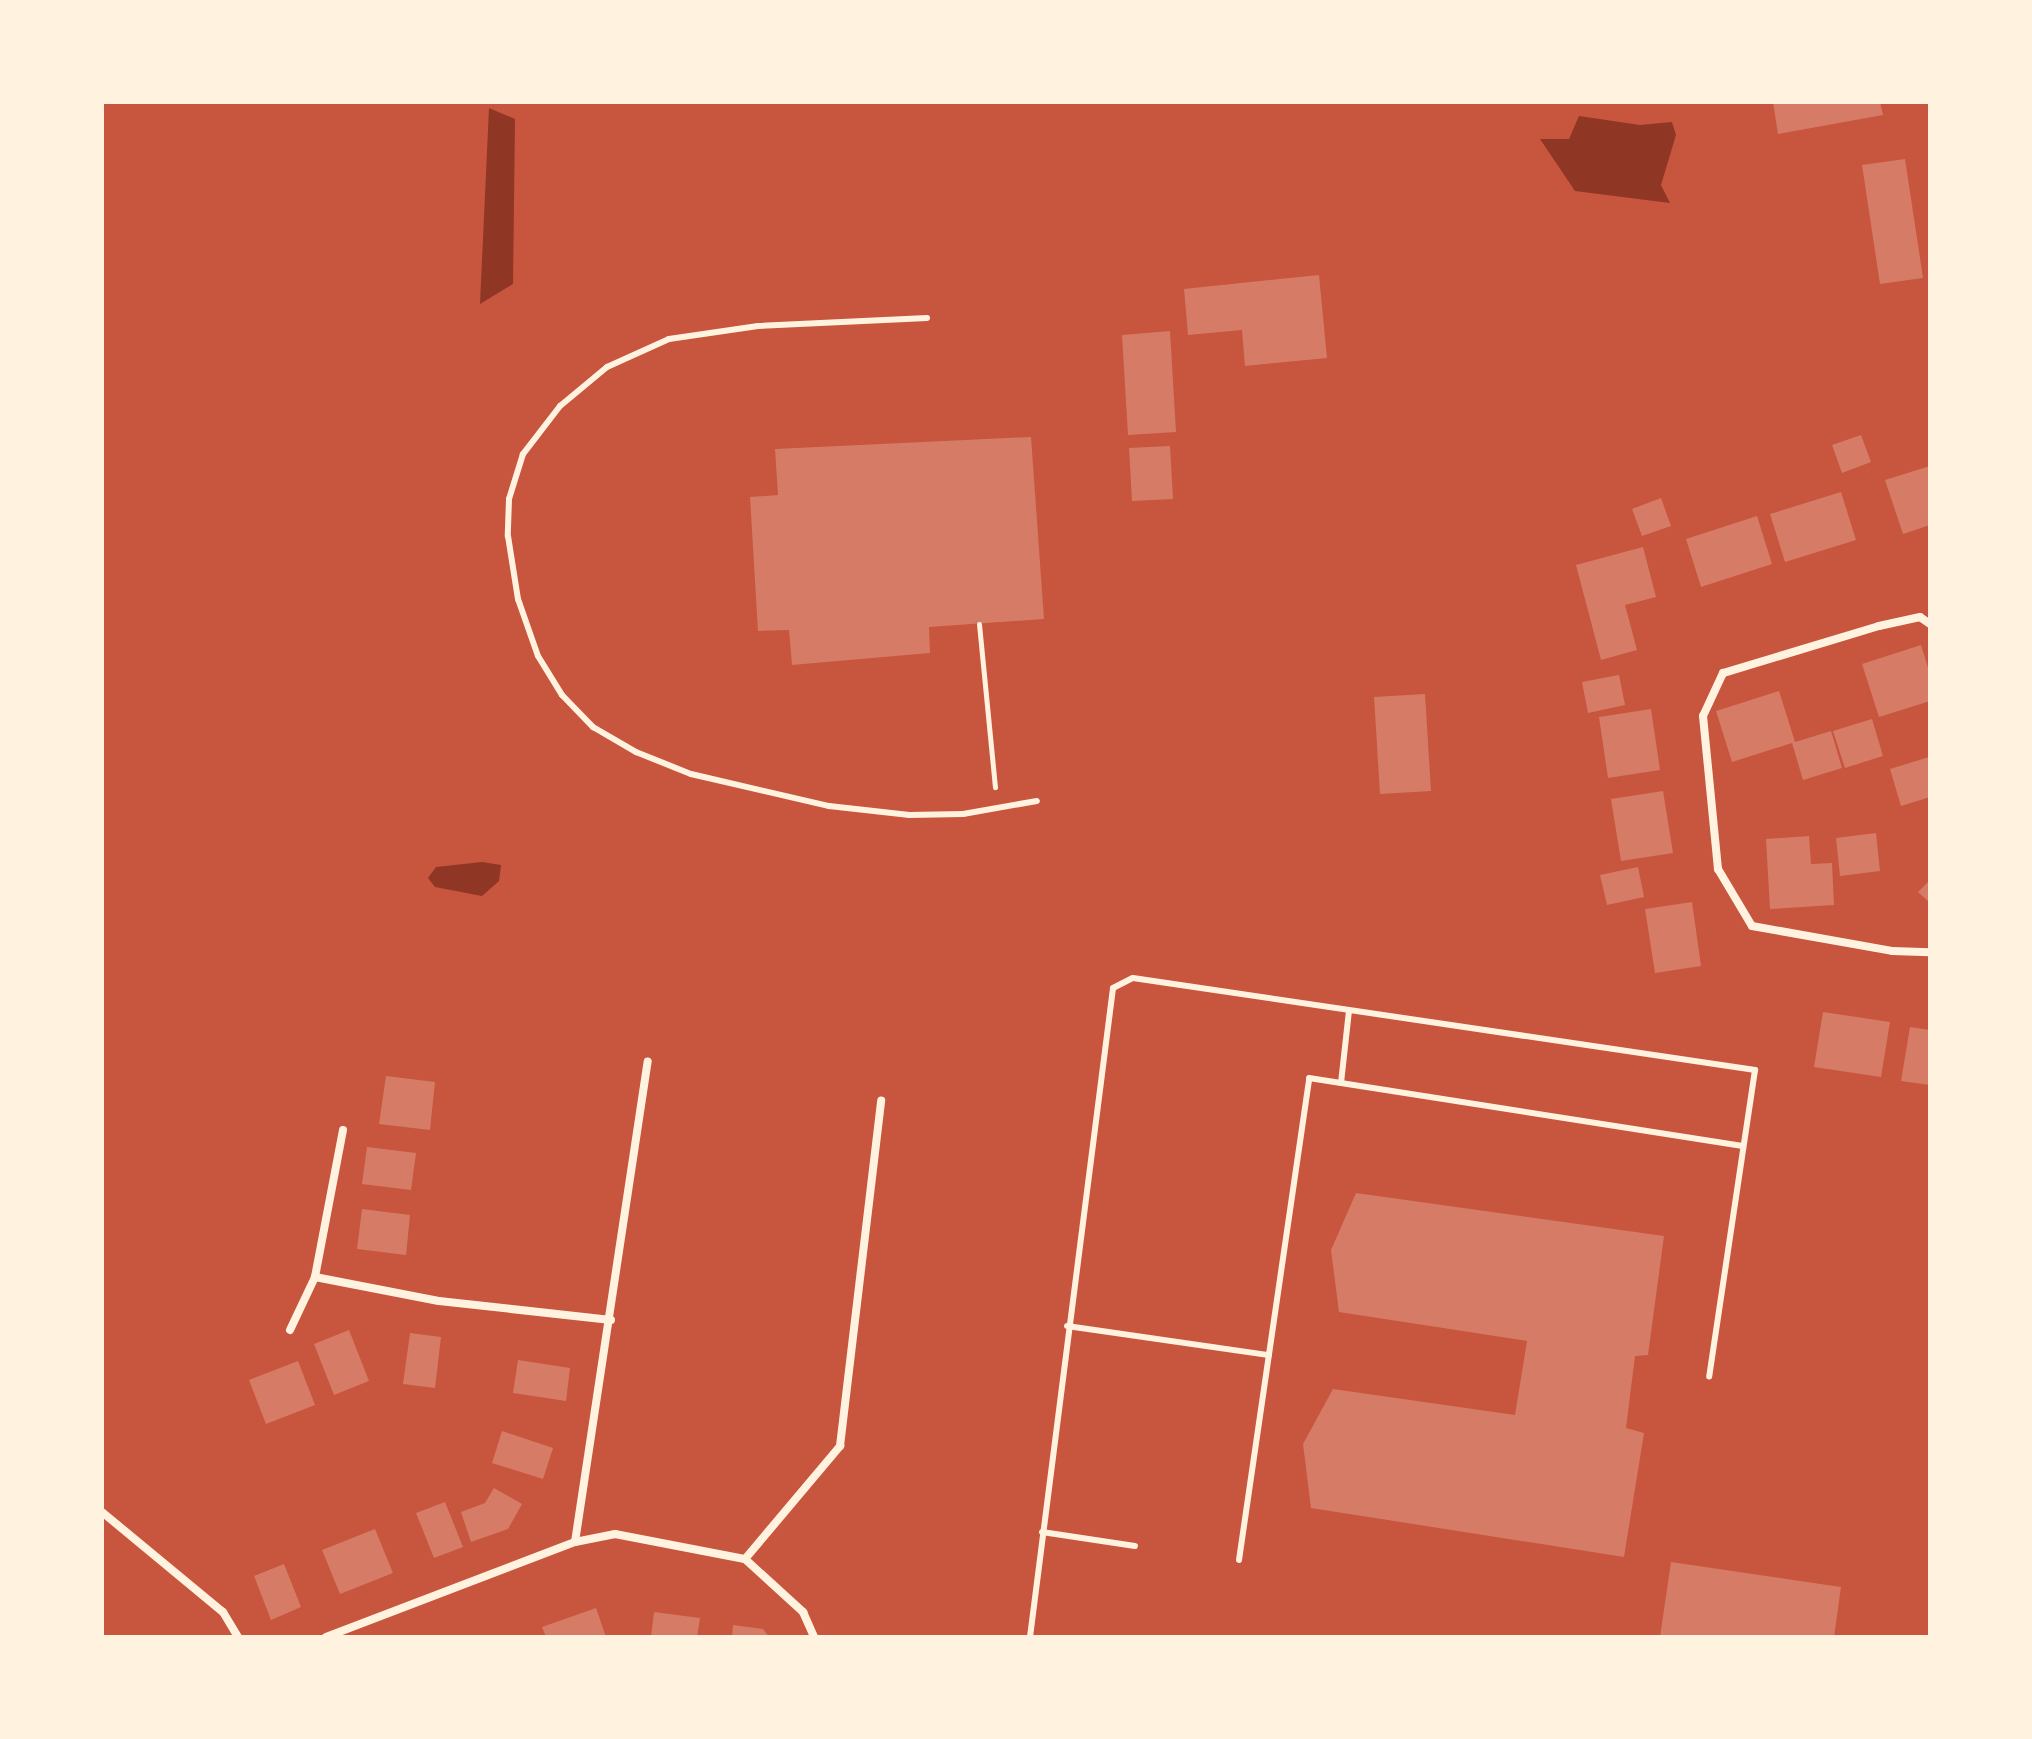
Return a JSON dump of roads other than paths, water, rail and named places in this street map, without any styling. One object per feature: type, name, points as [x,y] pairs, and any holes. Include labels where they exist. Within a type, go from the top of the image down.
[{"type":"street","points":[[1930,624],[1920,617],[1879,626],[1723,673],[1703,716],[1718,869],[1752,926],[1892,951],[1930,952]]},
{"type":"street","points":[[575,1542],[648,1062]]},
{"type":"street","points":[[745,1559],[840,1446],[881,1100]]},
{"type":"street","points":[[290,1330],[315,1277],[343,1130]]},
{"type":"street","points":[[315,1277],[439,1301],[611,1320]]},
{"type":"street","points":[[102,1512],[223,1612],[238,1637]]},
{"type":"street","points":[[326,1637],[575,1542],[615,1534],[745,1559],[803,1612],[814,1637]]},
{"type":"lane","points":[[927,318],[758,326],[669,339],[633,351],[560,406],[523,454],[509,499],[508,536],[518,599],[538,656],[562,695],[593,727],[636,752],[691,774],[829,806],[909,815],[997,808],[1037,801]]},
{"type":"lane","points":[[1030,1637],[1067,1326],[1113,988],[1133,978],[1755,1070],[1709,1377]]},
{"type":"lane","points":[[1341,1083],[1349,1010]]},
{"type":"lane","points":[[1239,1560],[1309,1078],[1743,1146]]},
{"type":"lane","points":[[1067,1326],[1269,1355]]},
{"type":"lane","points":[[1042,1532],[1135,1546]]}]
